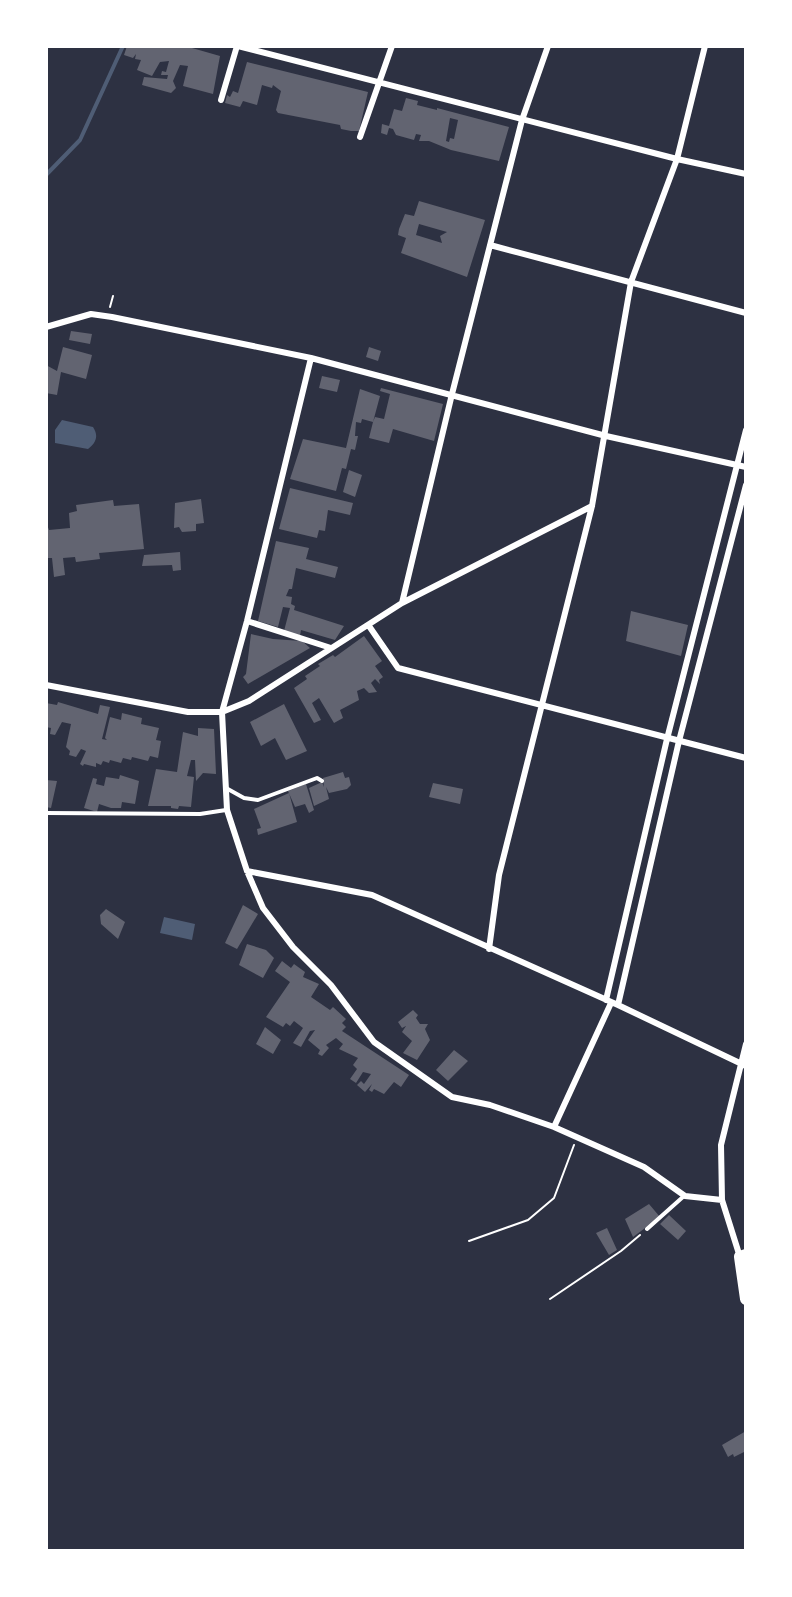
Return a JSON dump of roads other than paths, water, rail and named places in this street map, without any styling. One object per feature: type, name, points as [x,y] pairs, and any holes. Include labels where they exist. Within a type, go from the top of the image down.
[{"type":"main road","points":[[743,1256],[746,1299]]},
{"type":"street","points":[[222,100],[237,46],[677,159],[746,174]]},
{"type":"street","points":[[360,137],[392,46]]},
{"type":"street","points":[[402,603],[452,394],[522,120],[548,46]]},
{"type":"street","points":[[489,949],[499,875],[592,506],[631,282],[677,159],[705,46]]},
{"type":"street","points":[[490,245],[746,313]]},
{"type":"street","points":[[46,327],[91,314],[112,317],[311,358],[606,436],[746,467]]},
{"type":"street","points":[[311,358],[247,621],[222,712],[227,810],[247,871],[263,908],[293,947],[331,986],[374,1042],[452,1097],[490,1105],[578,1137],[644,1167],[685,1196],[722,1200]]},
{"type":"street","points":[[554,1127],[608,1001],[667,739],[746,430]]},
{"type":"street","points":[[618,1005],[679,741],[746,485]]},
{"type":"street","points":[[46,685],[188,712],[222,712],[249,701],[402,603],[592,506]]},
{"type":"street","points":[[247,621],[331,648]]},
{"type":"street","points":[[369,626],[398,668],[746,758]]},
{"type":"street","points":[[247,871],[372,895],[618,1005],[743,1065]]},
{"type":"street","points":[[743,1256],[722,1200],[721,1144],[743,1065],[746,1044]]},
{"type":"lane","points":[[226,788],[244,798],[258,800],[317,778],[322,781]]},
{"type":"lane","points":[[46,813],[200,814],[227,810]]},
{"type":"lane","points":[[647,1229],[685,1196]]},
{"type":"water","points":[[62,420],[93,427],[96,439],[93,444],[88,449],[55,443],[55,430]]},
{"type":"water","points":[[164,917],[195,924],[192,940],[160,933]]},
{"type":"waterway","points":[[46,175],[80,140],[123,46]]}]
